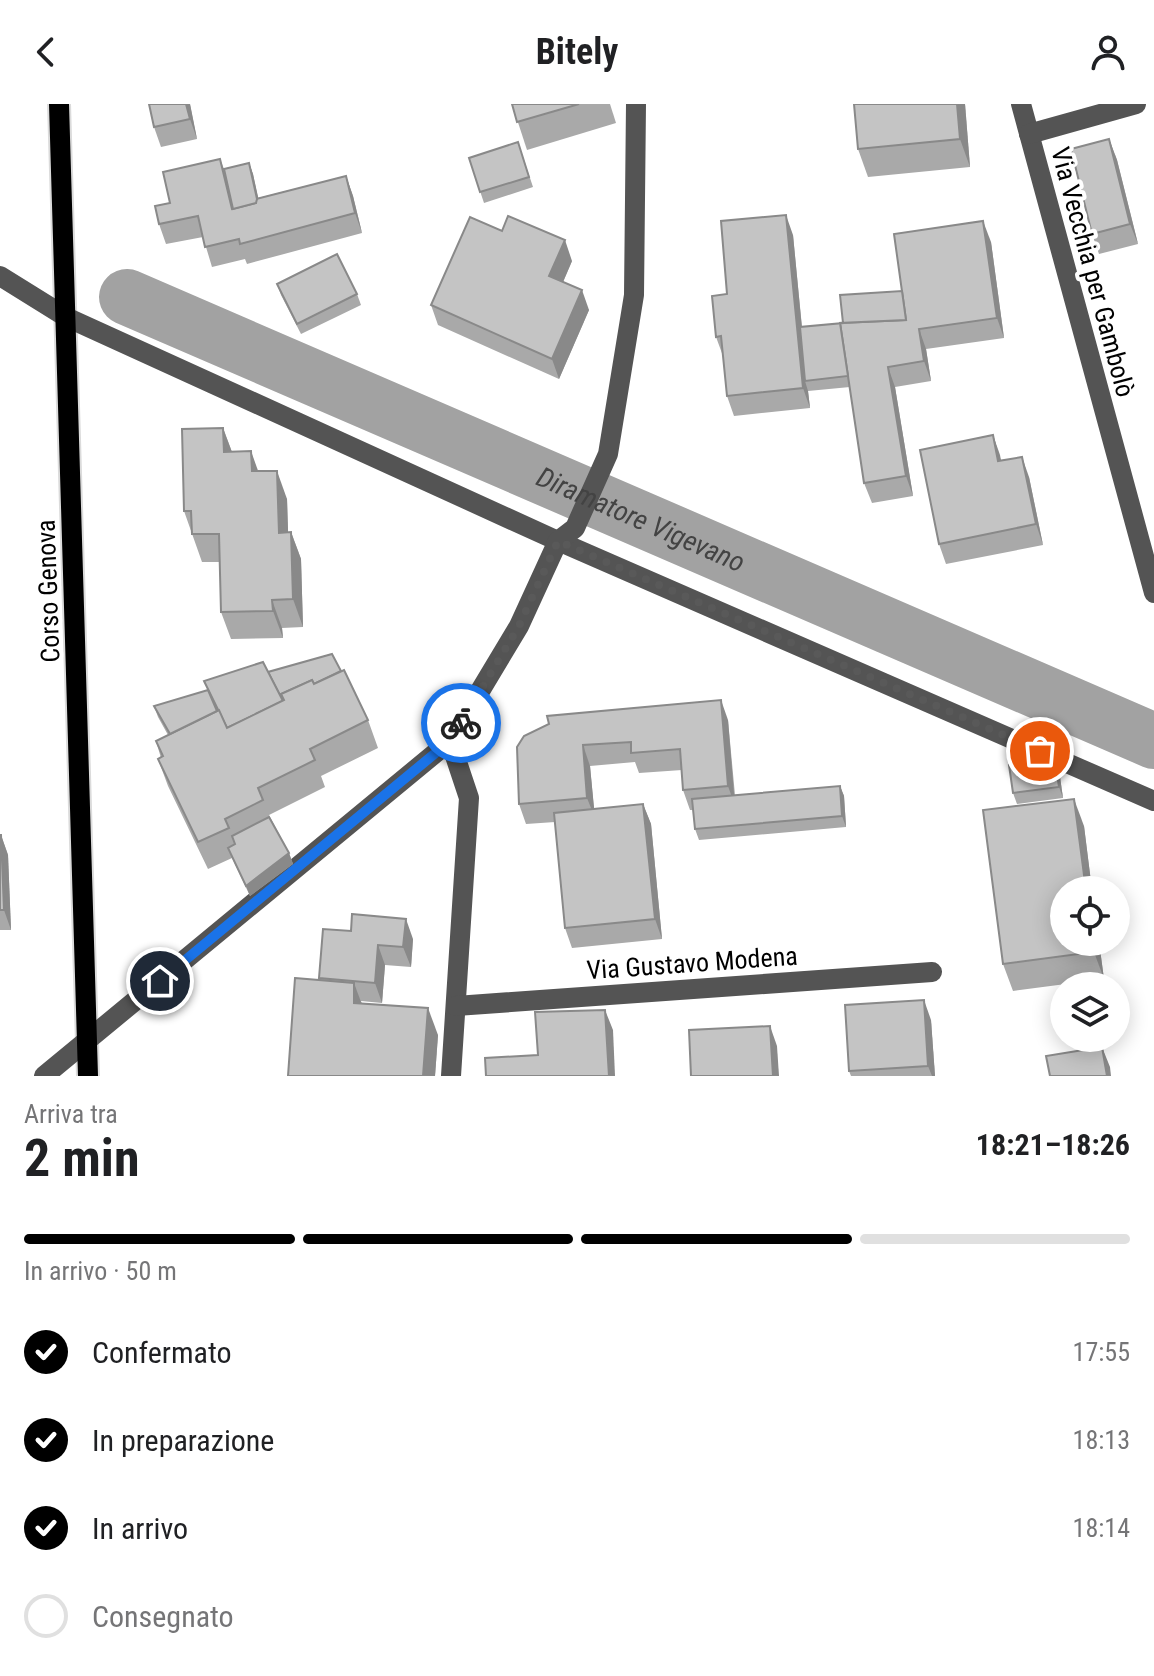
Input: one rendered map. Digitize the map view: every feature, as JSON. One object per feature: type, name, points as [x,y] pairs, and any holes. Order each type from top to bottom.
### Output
[{"type":"main road","name":"Corso Genova","points":[[59,104],[88,1076]]},
{"type":"street","points":[[44,1076],[450,741],[519,626],[558,541],[575,528],[608,454],[634,295],[636,104]]},
{"type":"street","name":"Via Vecchia per Gambolò","points":[[1021,104],[1152,579]]},
{"type":"street","points":[[1029,134],[1136,104]]},
{"type":"street","points":[[0,276],[66,317],[558,541],[1154,801]]},
{"type":"street","points":[[450,741],[469,798],[451,1076]]},
{"type":"street","name":"Via Gustavo Modena","points":[[456,1006],[932,972]]},
{"type":"building","points":[[149,104],[186,104],[190,119],[154,127]]},
{"type":"building","points":[[512,104],[579,104],[517,122]]},
{"type":"building","points":[[854,104],[957,104],[960,139],[858,149]]},
{"type":"building","points":[[1109,139],[1130,224],[1092,234],[1071,149]]},
{"type":"building","points":[[518,142],[529,177],[480,192],[469,158]]},
{"type":"building","points":[[220,159],[232,209],[256,203],[256,199],[346,176],[355,213],[240,244],[239,239],[205,247],[198,216],[159,224],[155,206],[170,203],[163,172]]},
{"type":"building","points":[[249,163],[256,203],[233,209],[224,169]]},
{"type":"building","points":[[786,215],[803,388],[727,396],[721,336],[716,337],[712,296],[727,294],[721,221]]},
{"type":"building","points":[[508,216],[565,240],[549,276],[582,290],[552,359],[431,305],[470,217],[502,231]]},
{"type":"building","points":[[983,221],[997,318],[919,329],[924,361],[888,367],[906,476],[864,483],[840,323],[906,320],[894,234]]},
{"type":"building","points":[[337,254],[357,294],[297,324],[277,284]]},
{"type":"building","points":[[902,291],[906,320],[843,323],[840,295]]},
{"type":"building","points":[[840,323],[848,376],[805,381],[800,327]]},
{"type":"building","points":[[223,428],[224,452],[251,451],[252,471],[277,471],[279,533],[291,532],[293,599],[272,600],[273,611],[221,612],[219,534],[192,534],[191,511],[184,511],[182,429]]},
{"type":"building","points":[[993,435],[998,461],[1022,457],[1036,524],[939,544],[920,450]]},
{"type":"building","points":[[332,654],[341,671],[314,684],[312,680],[281,694],[283,701],[268,672]]},
{"type":"building","points":[[263,662],[283,701],[227,728],[204,681]]},
{"type":"building","points":[[344,670],[368,720],[310,749],[315,760],[258,788],[263,800],[225,819],[229,828],[198,842],[158,759],[163,756],[156,741],[219,710],[227,728],[284,700],[281,694],[312,680],[314,684]]},
{"type":"building","points":[[208,690],[217,711],[170,734],[154,706]]},
{"type":"building","points":[[721,700],[728,786],[683,790],[680,749],[631,753],[631,742],[583,745],[587,798],[519,804],[517,747],[524,736],[549,724],[547,716]]},
{"type":"building","points":[[1055,759],[1059,787],[1013,793],[1009,765]]},
{"type":"building","points":[[840,786],[842,816],[695,829],[692,799]]},
{"type":"building","points":[[1074,799],[1084,876],[1050,876],[1050,956],[1064,956],[1003,964],[983,810]]},
{"type":"building","points":[[643,804],[655,919],[565,928],[554,813]]},
{"type":"building","points":[[269,817],[289,853],[246,886],[228,848],[235,844],[232,836]]},
{"type":"building","points":[[1,835],[4,910],[0,910]]},
{"type":"building","points":[[352,914],[406,919],[403,947],[378,945],[375,983],[319,978],[323,929],[351,931]]},
{"type":"building","points":[[295,978],[354,983],[354,1003],[428,1008],[423,1076],[288,1076]]},
{"type":"building","points":[[924,1000],[928,1066],[849,1071],[845,1005]]},
{"type":"building","points":[[605,1010],[609,1076],[486,1076],[485,1058],[538,1055],[535,1012]]},
{"type":"building","points":[[770,1026],[773,1076],[691,1076],[689,1030]]},
{"type":"building","points":[[1103,1052],[1107,1076],[1050,1076],[1046,1056]]},
{"type":"waterway","name":"Diramatore Vigevano","points":[[127,297],[1154,741]]},
{"type":"way so far","points":[[461,723],[519,626],[558,541],[1040,751]]},
{"type":"route","points":[[160,981],[450,741],[461,723]]}]
